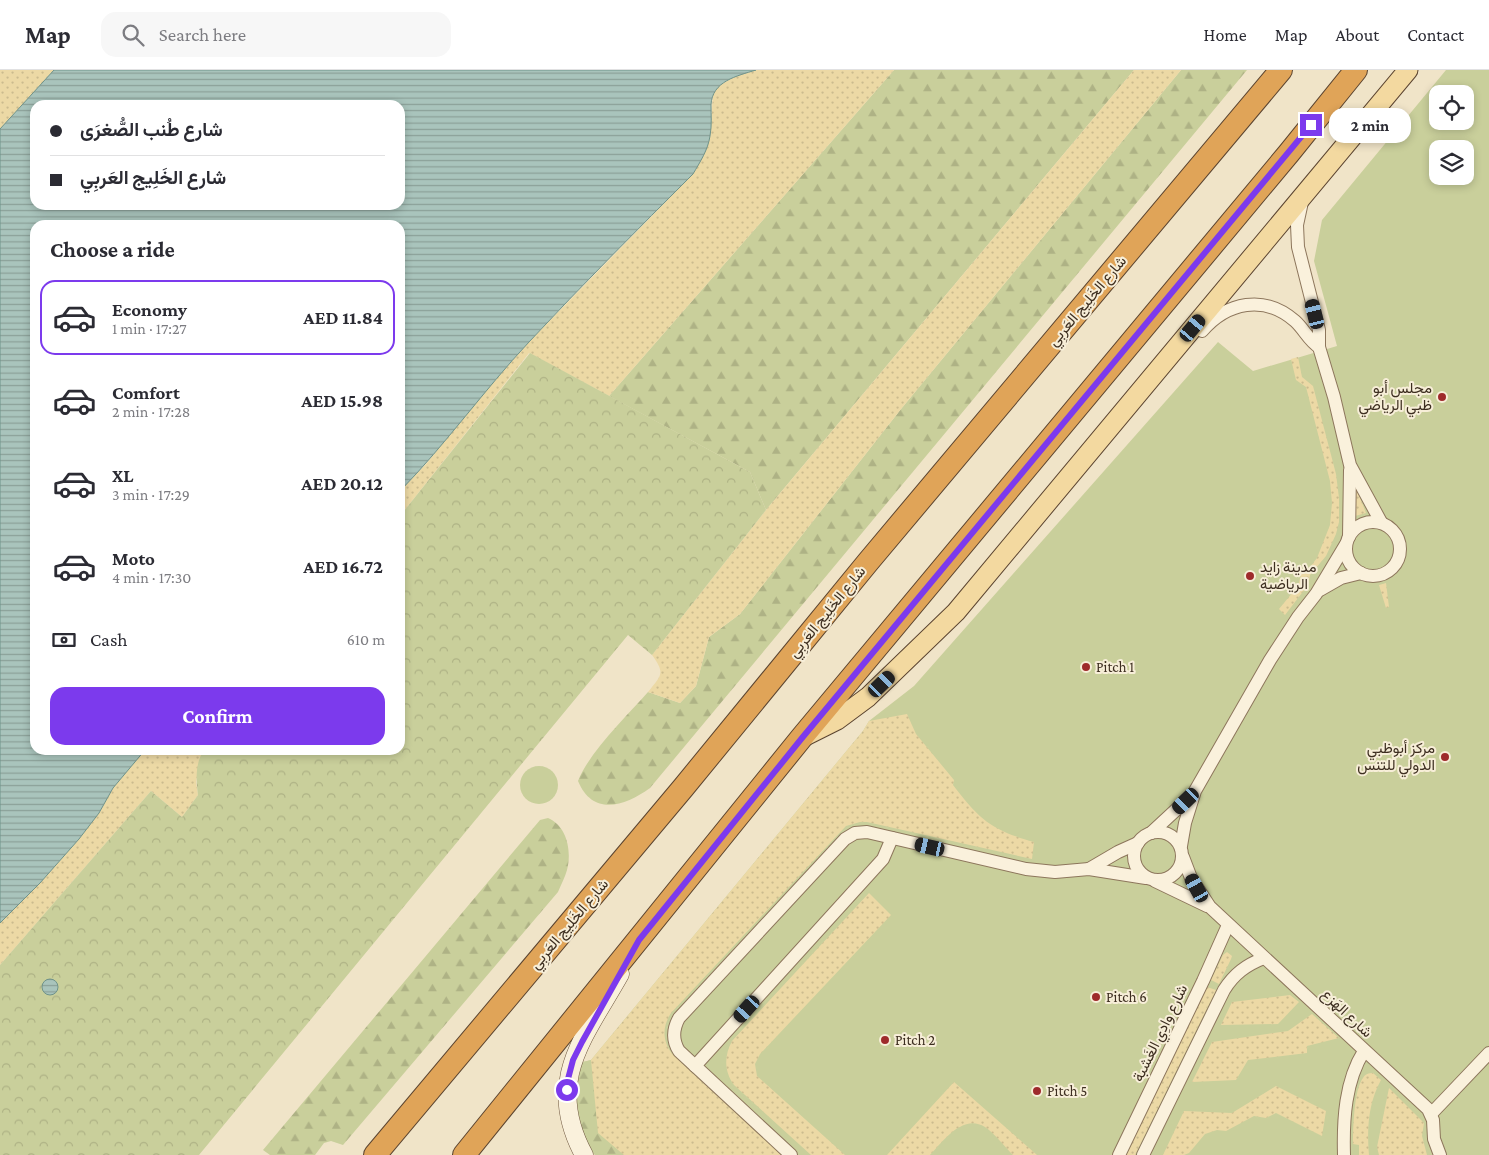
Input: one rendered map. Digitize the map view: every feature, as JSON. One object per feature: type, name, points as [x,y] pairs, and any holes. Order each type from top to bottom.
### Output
[{"type":"highway","name":"شارع الخَلِيج العَربِي","points":[[375,1155],[1281,70]]},
{"type":"highway","points":[[464,1155],[802,738],[1356,70]]},
{"type":"main road","points":[[802,738],[820,730],[852,710],[947,622],[1408,70]]},
{"type":"street","points":[[1306,192],[1298,214],[1296,236],[1319,330],[1320,347],[1350,465],[1381,522]]},
{"type":"street","points":[[1156,373],[1177,360],[1212,320],[1220,314],[1239,306],[1259,305],[1279,311],[1296,322],[1311,340],[1320,347]]},
{"type":"street","points":[[791,1155],[679,1051],[674,1040],[674,1029],[680,1018],[845,839],[855,833],[861,832],[892,838],[1026,869],[1055,872],[1089,869],[1166,880],[1176,873],[1180,868],[1185,824],[1195,791],[1270,660],[1298,617],[1316,594],[1347,541],[1352,532],[1362,524],[1381,522],[1397,535],[1400,555],[1393,568],[1381,575],[1367,576],[1350,564],[1346,551],[1347,541],[1350,465]]},
{"type":"street","points":[[1316,594],[1337,580],[1361,573]]},
{"type":"street","points":[[1151,833],[1195,791]]},
{"type":"street","points":[[1089,869],[1138,843],[1151,833],[1168,834],[1177,841],[1182,851]]},
{"type":"street","points":[[695,1066],[883,859],[892,838]]},
{"type":"street","points":[[1138,843],[1134,853],[1135,865],[1138,870],[1150,879]]},
{"type":"street","name":"شارع الهَزع","points":[[1182,851],[1191,878],[1210,908]]},
{"type":"street","name":"شارع الهَزع","points":[[1150,879],[1210,908],[1431,1114]]},
{"type":"street","name":"شارع وادِي الغَشبة","points":[[1119,1155],[1203,981],[1228,924]]},
{"type":"street","points":[[584,1155],[575,1138],[569,1119],[566,1100],[568,1079],[573,1060],[582,1042],[639,940]]},
{"type":"street","points":[[1143,1155],[1224,990],[1245,967],[1264,958]]},
{"type":"street","points":[[1344,1155],[1345,1118],[1350,1082],[1356,1065],[1364,1051]]},
{"type":"street","points":[[1440,1155],[1434,1139],[1431,1114],[1489,1053]]},
{"type":"green space","points":[[894,70],[1134,70],[766,510],[750,472],[609,396]]},
{"type":"green space","points":[[1181,70],[1247,70],[650,788],[630,800],[620,803],[610,805],[592,800],[584,792],[578,781],[600,746],[648,692],[680,703],[696,686],[709,637],[740,614],[901,409]]},
{"type":"green space","name":"مدينة زايد الرياضية","points":[[1446,70],[1489,70],[1489,1155],[595,1155],[579,1063],[591,1060],[863,731],[869,721],[914,686],[1218,342],[1253,371],[1337,346],[1314,261],[1322,220],[1429,91],[1429,130],[1474,130],[1474,85],[1434,85]]},
{"type":"green space","points":[[530,353],[750,472],[766,510],[652,655],[628,635],[199,1155],[0,1155],[0,965],[151,791],[182,817],[198,795],[197,778],[201,755],[405,755],[405,510]]},
{"type":"green space","points":[[539,766],[553,771],[558,785],[553,799],[539,804],[525,799],[520,785],[525,771]]},
{"type":"green space","points":[[548,818],[560,827],[568,847],[567,870],[558,892],[343,1145],[331,1141],[324,1143],[315,1155],[270,1155],[263,1150],[540,820]]},
{"type":"green space","points":[[591,1060],[598,1133],[624,1155],[595,1155],[590,1150],[572,1108],[579,1063]]},
{"type":"sand","points":[[0,70],[54,70],[0,129]]},
{"type":"sand","points":[[756,70],[894,70],[609,396],[529,353],[405,510],[405,486],[427,463],[480,397],[529,342],[693,174],[710,137],[713,94],[718,86],[736,76]]},
{"type":"sand","points":[[1134,70],[1181,70],[901,409],[740,614],[709,637],[696,686],[680,703],[648,692],[660,674],[659,666],[652,655],[766,510]]},
{"type":"sand","points":[[1298,357],[1302,377],[1313,386],[1336,474],[1339,522],[1326,556],[1310,575],[1308,585],[1285,615],[1279,609],[1298,586],[1302,571],[1310,567],[1317,558],[1330,525],[1332,503],[1330,481],[1306,387],[1296,380],[1291,359]]},
{"type":"sand","points":[[1355,485],[1366,513],[1355,516]]},
{"type":"sand","points":[[1386,583],[1389,607],[1386,608],[1379,585]]},
{"type":"sand","points":[[907,714],[916,734],[954,780],[953,785],[971,807],[987,822],[997,828],[1019,838],[1034,842],[1032,859],[867,822],[846,826],[671,1013],[664,1034],[669,1050],[673,1055],[781,1155],[624,1155],[598,1133],[591,1060],[863,731],[869,721]]},
{"type":"sand","points":[[141,755],[202,755],[196,782],[198,795],[182,817],[151,791],[0,965],[0,923],[40,883],[79,839],[99,813],[113,788]]},
{"type":"sand","points":[[869,893],[891,915],[760,1054],[755,1064],[757,1076],[845,1155],[811,1155],[734,1085],[728,1074],[726,1058],[732,1041]]},
{"type":"sand","points":[[1227,952],[1232,956],[1219,984],[1211,980],[1223,955]]},
{"type":"sand","points":[[1207,987],[1216,990],[1135,1155],[1125,1155]]},
{"type":"sand","points":[[1290,995],[1299,1002],[1278,1024],[1221,1025],[1232,1002]]},
{"type":"sand","points":[[1312,1014],[1339,1038],[1307,1046],[1307,1053],[1248,1060],[1236,1080],[1192,1082],[1212,1042],[1288,1031]]},
{"type":"sand","points":[[1373,1073],[1381,1080],[1373,1098],[1369,1116],[1369,1155],[1359,1155],[1359,1145],[1353,1144],[1356,1100],[1360,1083],[1367,1074]]},
{"type":"sand","points":[[954,1082],[1037,1155],[1013,1155],[985,1127],[969,1124],[954,1130],[930,1155],[887,1155]]},
{"type":"sand","points":[[1276,1086],[1326,1111],[1322,1136],[1276,1113],[1266,1118],[1254,1116],[1226,1131],[1217,1130],[1205,1134],[1189,1153],[1184,1155],[1163,1155],[1184,1111],[1232,1113]]},
{"type":"sand","points":[[1389,1088],[1424,1123],[1422,1136],[1427,1155],[1379,1155],[1377,1147]]},
{"type":"water","points":[[54,70],[756,70],[734,77],[716,90],[712,97],[709,141],[693,174],[529,342],[405,486],[405,220],[30,220],[30,755],[141,755],[113,788],[99,813],[79,839],[40,883],[0,923],[0,129]]},
{"type":"water","points":[[47,979],[53,979],[58,984],[56,993],[47,995],[42,990],[42,984]]},
{"type":"place","name":"مجلس أبو ظبي الرياضي","points":[[1442,397]]},
{"type":"place","name":"مدينة زايد الرياضية","points":[[1250,576]]},
{"type":"place","name":"Pitch 1","points":[[1086,667]]},
{"type":"place","name":"مركز أبوظبي الدولي للتنس","points":[[1445,757]]},
{"type":"place","name":"Pitch 6","points":[[1096,997]]},
{"type":"place","name":"Pitch 2","points":[[885,1040]]},
{"type":"place","name":"Pitch 5","points":[[1037,1091]]},
{"type":"route","points":[[567,1090],[573,1060],[639,940],[802,738],[1311,125]]}]
